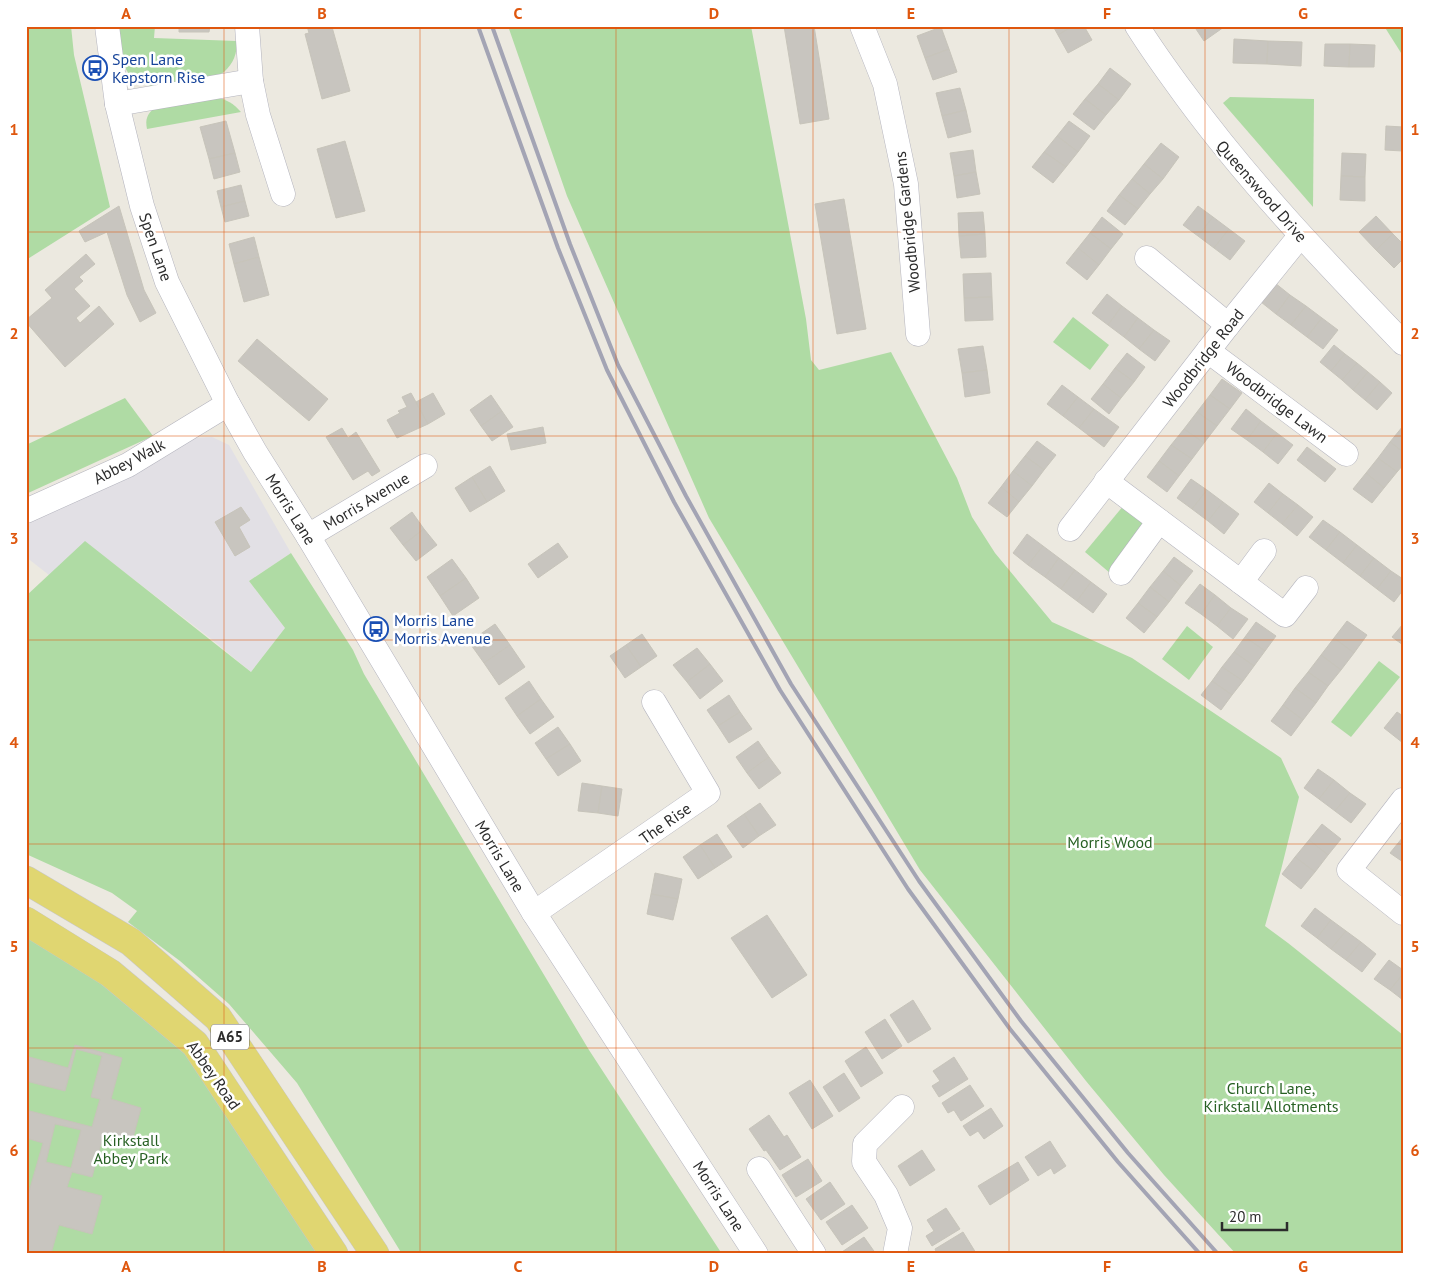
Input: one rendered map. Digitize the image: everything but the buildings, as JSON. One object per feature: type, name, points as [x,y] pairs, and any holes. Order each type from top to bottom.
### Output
[{"type":"main road","name":"A65","points":[[26,880],[131,942],[218,1018],[375,1254]]},
{"type":"main road","name":"Abbey Road","points":[[26,921],[110,973],[195,1044],[334,1254]]},
{"type":"street","name":"Spen Lane","points":[[107,26],[117,104],[142,206],[167,282],[254,452]]},
{"type":"street","points":[[247,26],[250,81],[258,115],[283,194]]},
{"type":"street","name":"Woodbridge Gardens","points":[[862,26],[885,84],[906,184],[918,334]]},
{"type":"street","name":"Queenswood Drive","points":[[1137,26],[1216,138],[1300,236],[1403,343]]},
{"type":"street","points":[[117,104],[250,81]]},
{"type":"street","name":"Woodbridge Road","points":[[1070,529],[1228,325],[1300,236]]},
{"type":"street","points":[[1147,258],[1228,325]]},
{"type":"street","name":"Woodbridge Lawn","points":[[1208,351],[1346,454]]},
{"type":"street","name":"Abbey Walk","points":[[26,511],[128,465],[228,404]]},
{"type":"street","name":"Morris Lane","points":[[254,452],[308,536],[534,913],[592,999],[756,1254]]},
{"type":"street","name":"Morris Avenue","points":[[308,536],[425,466]]},
{"type":"street","points":[[1106,481],[1285,615],[1306,588]]},
{"type":"street","points":[[1120,573],[1160,521]]},
{"type":"street","points":[[1241,582],[1264,551]]},
{"type":"street","name":"The Rise","points":[[534,913],[708,793],[654,702]]},
{"type":"street","points":[[1403,800],[1349,870],[1403,913]]},
{"type":"street","points":[[895,1254],[900,1228],[886,1195],[864,1162],[864,1144],[902,1107]]},
{"type":"street","points":[[759,1169],[814,1254]]},
{"type":"shaded area","points":[[212,437],[229,445],[291,553],[249,581],[285,628],[251,672],[85,542],[49,575],[26,557],[26,518],[194,438]]},
{"type":"green space","points":[[26,26],[71,26],[74,55],[110,207],[26,260]]},
{"type":"green space","points":[[118,26],[155,26],[154,38],[237,41],[236,54],[230,65],[224,72],[219,74],[201,80],[178,84],[149,85],[135,79],[124,66]]},
{"type":"green space","name":"Morris Wood","points":[[508,26],[751,26],[806,319],[811,360],[819,370],[891,352],[957,478],[972,517],[995,553],[1052,622],[1132,658],[1281,758],[1299,797],[1265,926],[1403,1035],[1403,1254],[1236,1254],[1164,1175],[1086,1081],[920,870],[709,518],[567,196]]},
{"type":"green space","points":[[1384,26],[1403,26],[1403,56]]},
{"type":"green space","points":[[216,97],[230,102],[241,112],[147,129],[147,117],[154,108]]},
{"type":"green space","points":[[1230,97],[1314,99],[1313,207],[1223,103]]},
{"type":"green space","points":[[1073,317],[1109,345],[1090,370],[1053,342]]},
{"type":"green space","points":[[125,398],[153,436],[26,494],[26,445]]},
{"type":"green space","points":[[1124,505],[1150,524],[1110,573],[1085,552]]},
{"type":"green space","points":[[85,541],[251,672],[285,628],[249,581],[291,553],[353,650],[364,674],[589,1050],[722,1254],[402,1254],[297,1083],[229,1004],[180,961],[128,922],[137,911],[112,893],[26,854],[26,596]]},
{"type":"green space","points":[[1187,626],[1213,647],[1189,680],[1162,659]]},
{"type":"green space","points":[[1379,661],[1400,677],[1351,737],[1331,722]]},
{"type":"green space","name":"Kirkstall Abbey Park","points":[[26,930],[190,1049],[326,1254],[26,1254]]},
{"type":"railway","points":[[478,26],[558,248],[607,370],[674,502],[780,690],[908,889],[1010,1029],[1118,1162],[1200,1254]]},
{"type":"railway","points":[[492,26],[570,244],[618,365],[686,496],[791,684],[919,881],[1021,1021],[1128,1153],[1218,1254]]},
{"type":"place","name":"Spen Lane Kepstorn Rise","points":[[95,68]]},
{"type":"place","name":"Morris Lane Morris Avenue","points":[[376,629]]},
{"type":"park label","name":"Church Lane, Kirkstall Allotments","points":[[1271,1097]]}]
